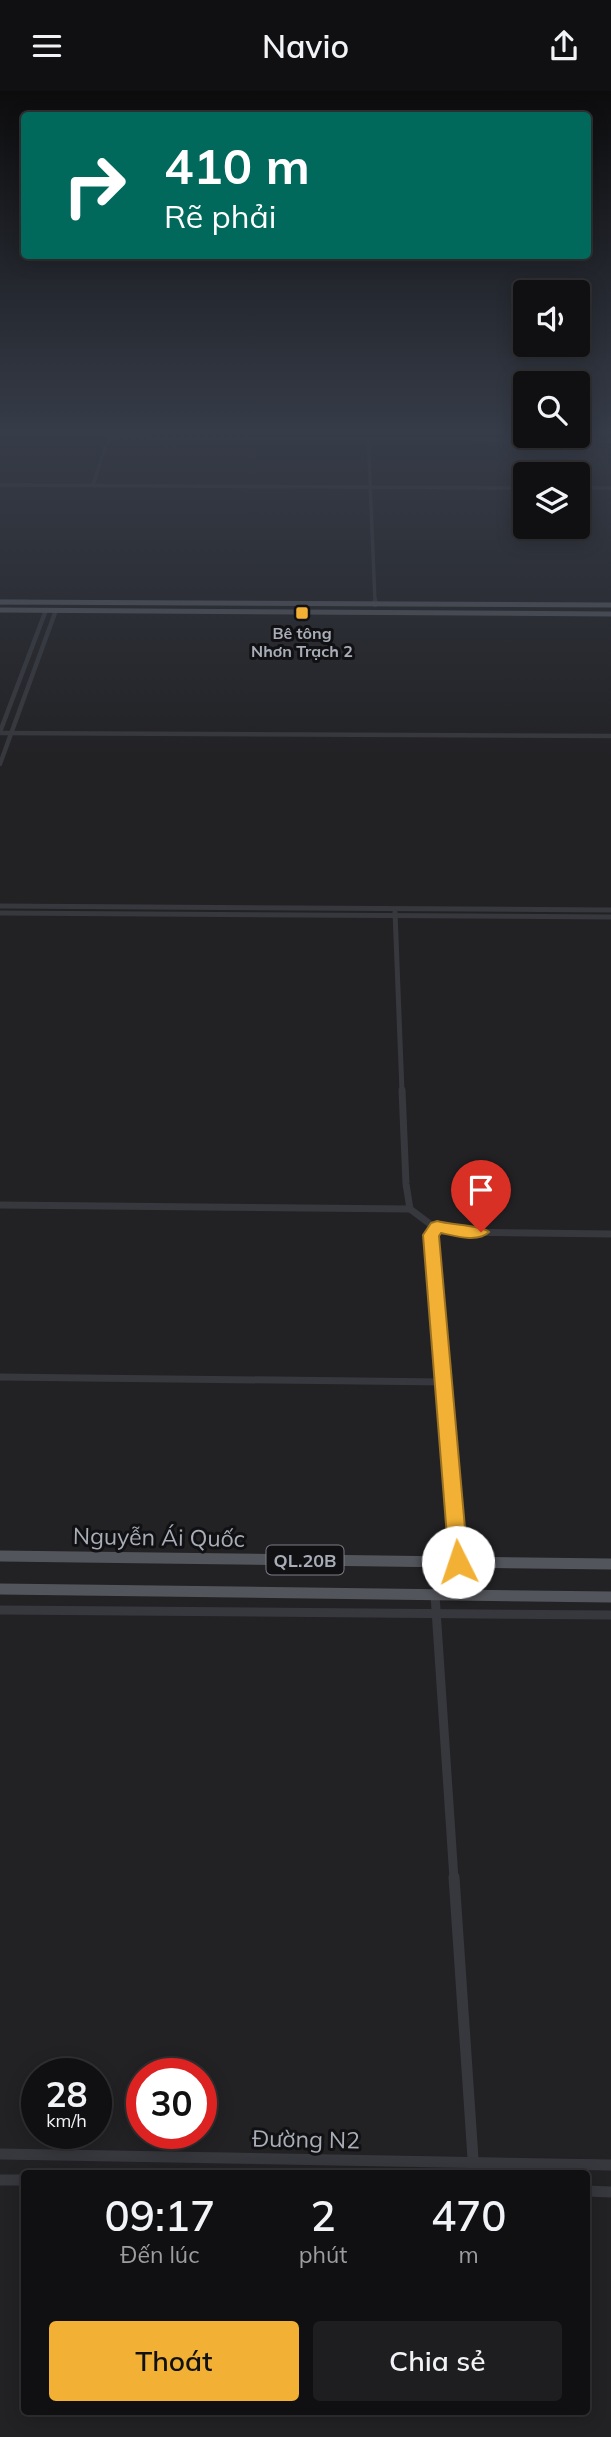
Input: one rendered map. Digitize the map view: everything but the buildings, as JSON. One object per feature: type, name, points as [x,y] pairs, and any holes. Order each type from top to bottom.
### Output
[{"type":"main road","points":[[0,602],[611,605]]},
{"type":"main road","points":[[46,610],[48,602]]},
{"type":"main road","points":[[56,610],[59,602]]},
{"type":"main road","points":[[337,604],[337,612]]},
{"type":"main road","points":[[520,606],[521,613]]},
{"type":"main road","points":[[0,610],[611,614]]},
{"type":"main road","name":"Nguyễn Ái Quốc","points":[[0,1556],[611,1564]]},
{"type":"main road","name":"QL.20B","points":[[0,1589],[611,1597]]},
{"type":"street","points":[[373,540],[375,604]]},
{"type":"street","points":[[46,610],[0,732],[611,736]]},
{"type":"street","points":[[0,764],[56,610]]},
{"type":"street","points":[[22,673],[33,673]]},
{"type":"street","points":[[0,906],[178,911]]},
{"type":"street","points":[[0,913],[611,910]]},
{"type":"street","points":[[395,912],[611,917]]},
{"type":"street","points":[[395,912],[406,1184],[410,1209]]},
{"type":"street","points":[[0,1205],[410,1209],[437,1227],[458,1232],[611,1234]]},
{"type":"street","points":[[437,1227],[431,1235],[458,1562]]},
{"type":"street","points":[[0,1377],[445,1382]]},
{"type":"street","points":[[435,1594],[473,2168]]},
{"type":"street","points":[[0,1610],[611,1615]]},
{"type":"street","name":"Đường N2","points":[[0,2154],[473,2168],[611,2165]]},
{"type":"street","points":[[0,2180],[21,2181]]},
{"type":"street","points":[[590,2191],[611,2192]]},
{"type":"shaded area","points":[[0,540],[611,540],[611,2437],[0,2437]]},
{"type":"place","name":"Bê tông Nhơn Trạch 2","points":[[302,613]]},
{"type":"route","points":[[458,1562],[431,1235],[437,1227],[458,1232],[481,1232]]}]
